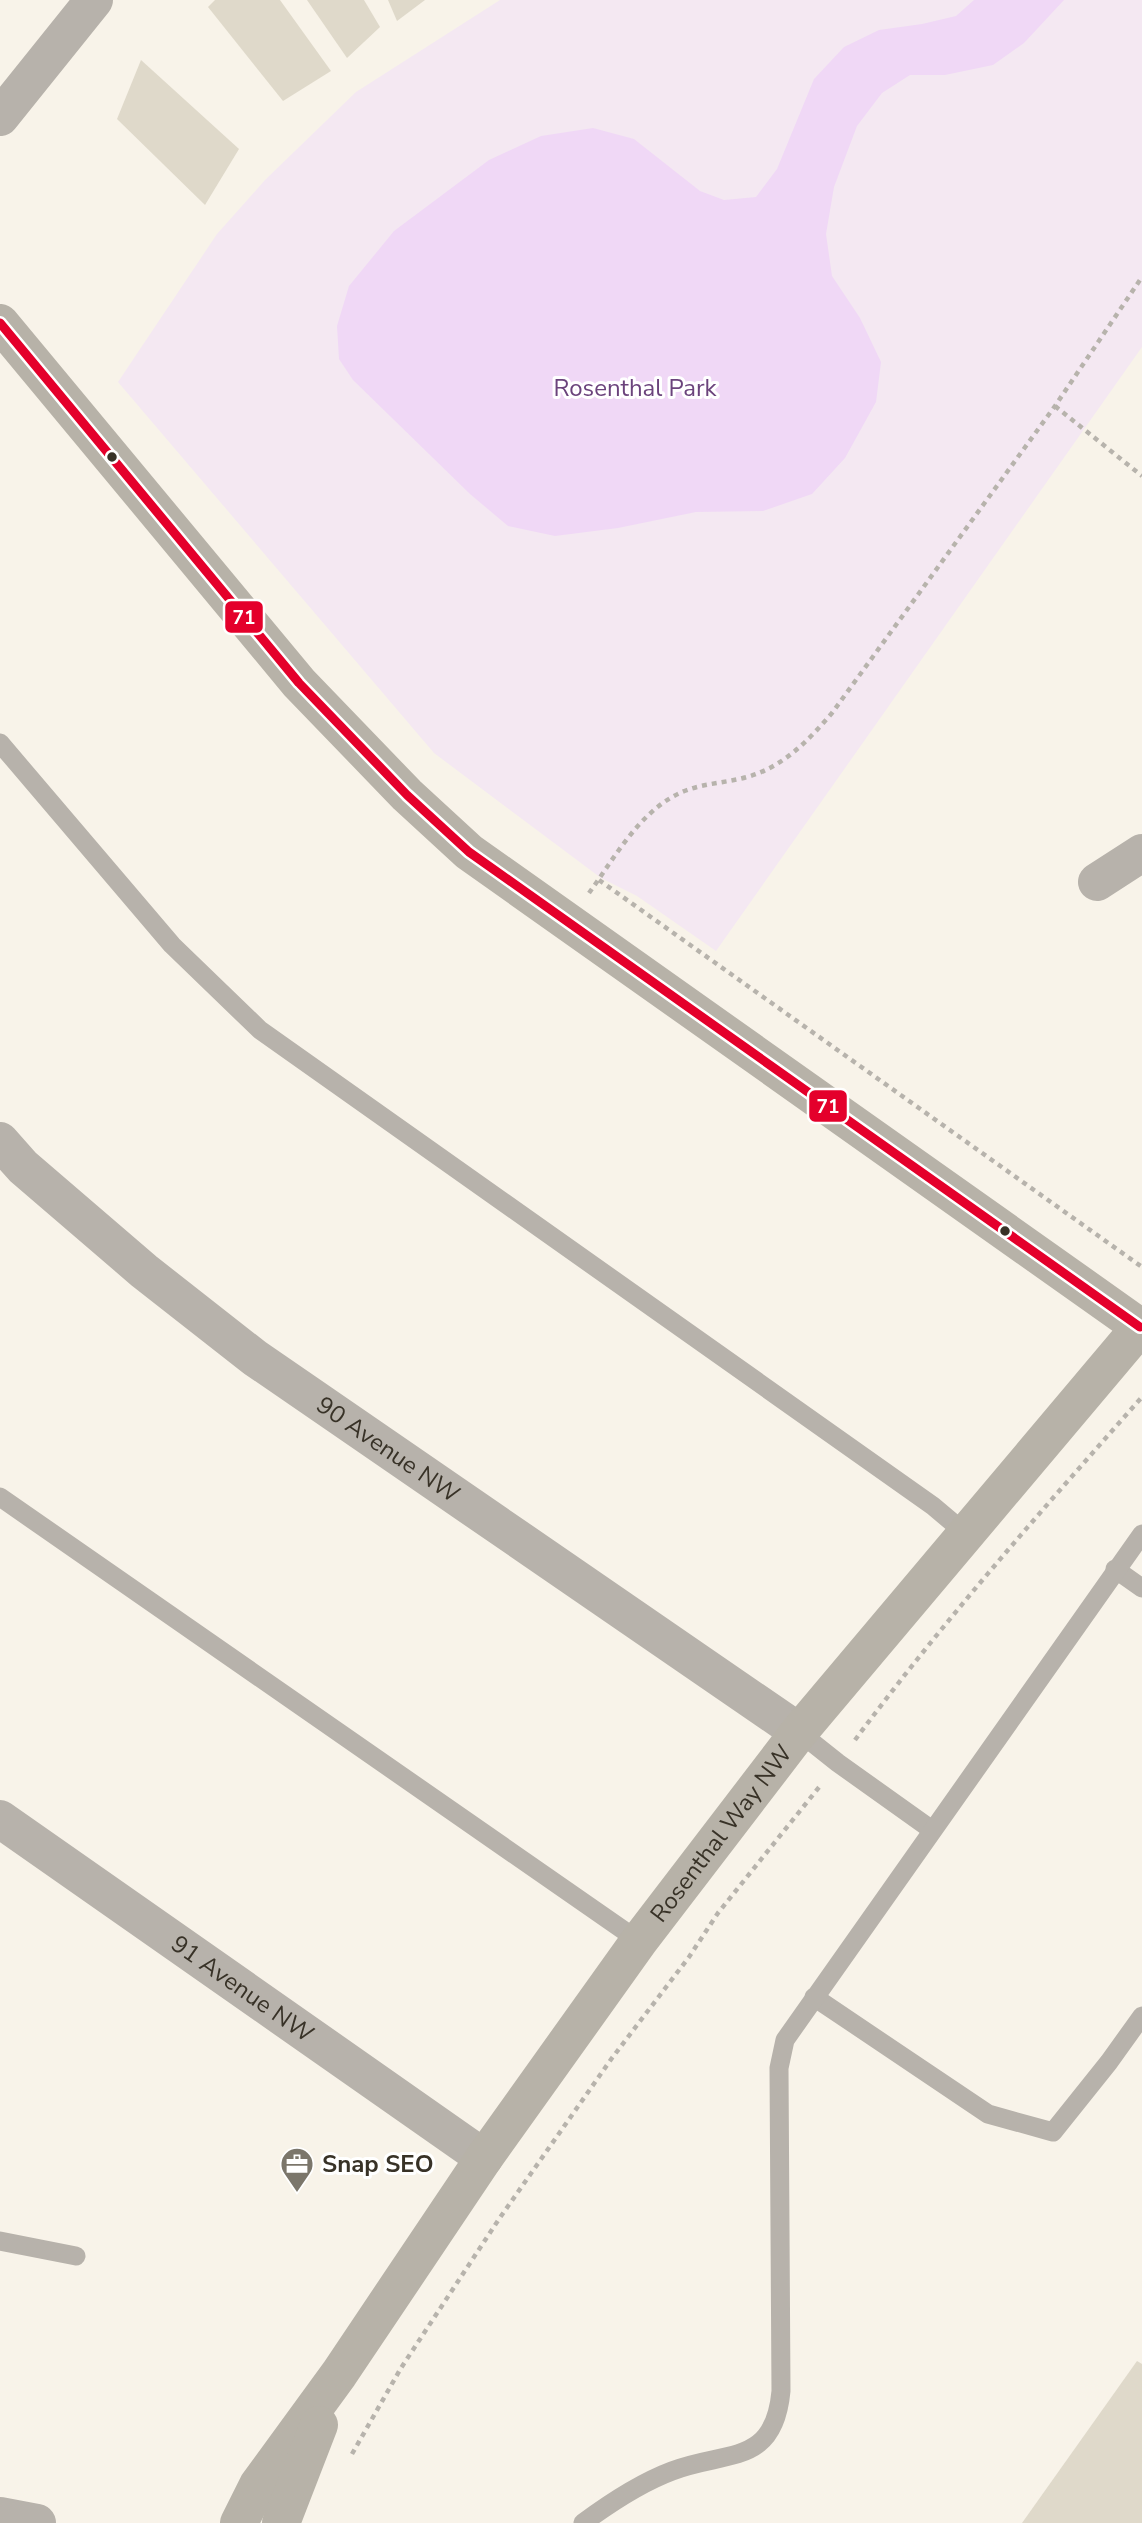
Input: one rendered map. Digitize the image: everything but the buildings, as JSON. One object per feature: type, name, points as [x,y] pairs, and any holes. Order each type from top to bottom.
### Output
[{"type":"street","points":[[0,117],[93,0]]},
{"type":"street","points":[[0,323],[299,683],[407,795],[469,852],[1141,1326]]},
{"type":"street","points":[[1097,882],[1142,853]]},
{"type":"street","name":"90 Avenue NW","points":[[0,1141],[23,1167],[134,1262],[255,1358],[799,1732]]},
{"type":"street","name":"Rosenthal Way NW","points":[[239,2523],[258,2485],[339,2374],[484,2158],[639,1941],[799,1732],[1141,1326]]},
{"type":"street","name":"91 Avenue NW","points":[[0,1819],[484,2158]]},
{"type":"street","name":"Rosenthal Way NW","points":[[281,2523],[339,2374]]},
{"type":"street","points":[[0,2516],[37,2523]]},
{"type":"lane","points":[[0,743],[172,945],[260,1030],[922,1498],[965,1533]]},
{"type":"lane","points":[[0,1497],[639,1941]]},
{"type":"lane","points":[[583,2523],[641,2486],[671,2471],[753,2449],[764,2440],[778,2417],[781,2391],[779,2068],[785,2040],[1142,1534]]},
{"type":"lane","points":[[1115,1569],[1142,1588]]},
{"type":"lane","points":[[799,1732],[932,1830]]},
{"type":"lane","points":[[814,1997],[988,2114],[1053,2132],[1109,2063],[1142,2016]]},
{"type":"lane","points":[[0,2241],[76,2256]]},
{"type":"path","points":[[569,922],[636,828],[671,797],[691,788],[749,777],[778,764],[808,742],[832,713],[1055,406],[1142,277]]},
{"type":"path","points":[[1055,406],[1142,476]]},
{"type":"path","points":[[599,880],[1142,1267]]},
{"type":"path","points":[[346,2464],[401,2368],[499,2219],[604,2068],[689,1956],[718,1913],[909,1670],[1142,1397]]},
{"type":"green space","name":"Rosenthal Park","points":[[500,0],[1142,0],[1142,347],[716,951],[637,896],[601,878],[434,753],[118,382],[217,234],[265,180],[356,92]]},
{"type":"shaded area","points":[[974,0],[1064,0],[1024,43],[993,65],[945,75],[910,75],[882,93],[857,126],[834,187],[826,234],[832,276],[860,318],[881,362],[876,402],[845,458],[812,494],[763,511],[696,512],[618,528],[555,536],[508,526],[470,494],[353,380],[339,359],[337,326],[349,286],[394,231],[489,160],[541,136],[593,128],[634,139],[700,191],[724,200],[756,197],[777,169],[814,79],[844,47],[879,30],[956,16]]},
{"type":"transit line","name":"71","points":[[0,323],[299,683],[407,795],[469,852],[1140,1327]]},
{"type":"place","name":"Snap SEO","points":[[297,2194]]}]
